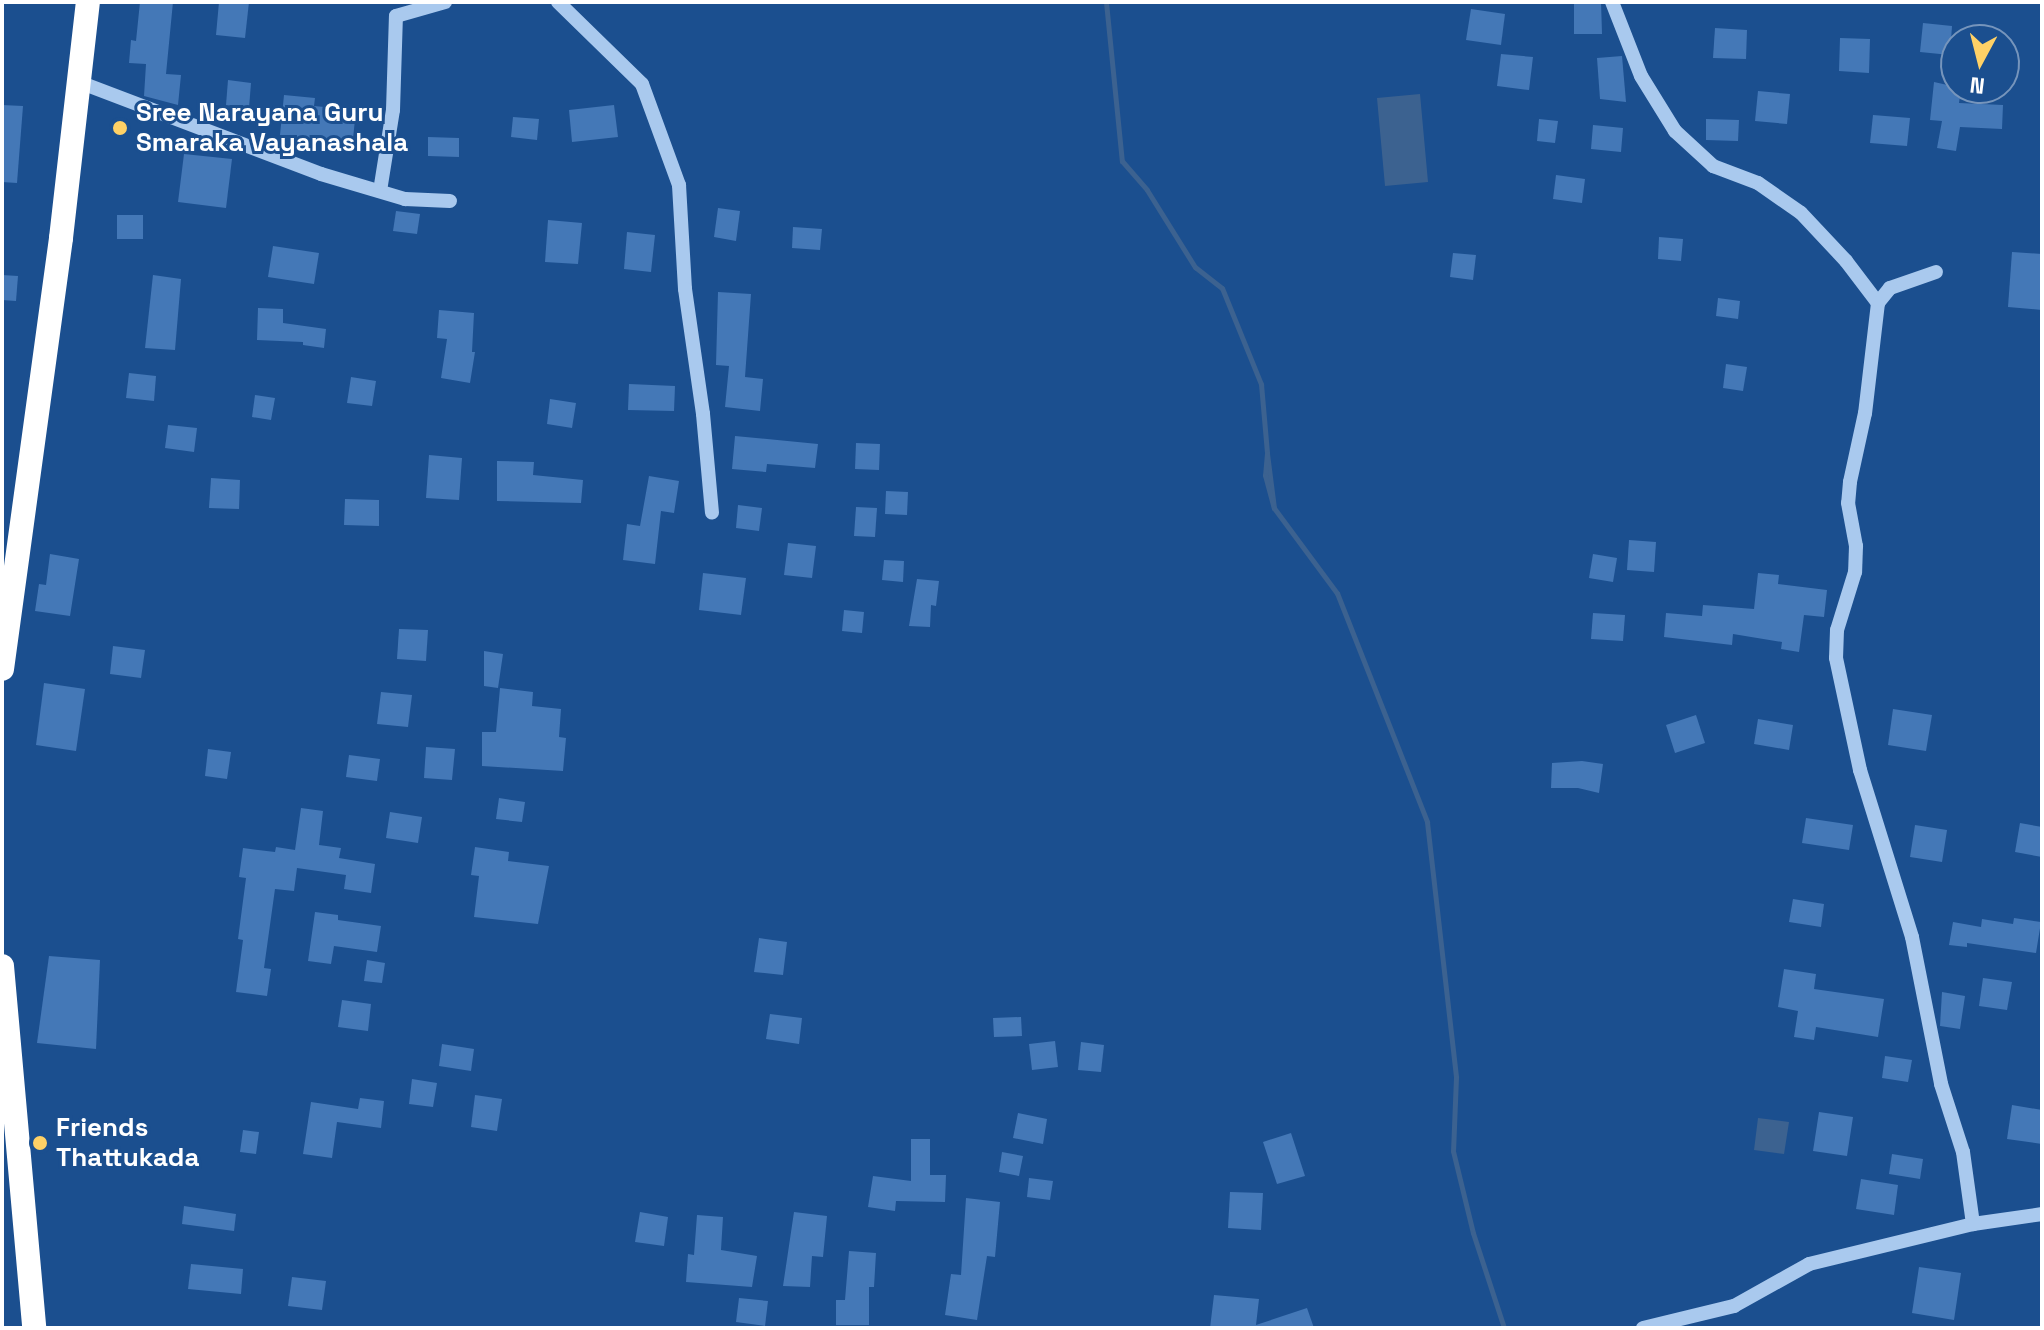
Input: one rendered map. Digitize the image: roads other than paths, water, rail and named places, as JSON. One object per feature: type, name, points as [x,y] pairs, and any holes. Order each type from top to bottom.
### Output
[{"type":"highway","points":[[2,669],[6,604],[88,2]]},
{"type":"highway","points":[[2,966],[34,1328]]},
{"type":"street","points":[[380,191],[393,110],[396,16],[445,2]]},
{"type":"street","points":[[558,2],[642,84],[679,185],[685,289],[703,414],[712,513]]},
{"type":"street","points":[[1612,2],[1641,76],[1675,131],[1713,166],[1758,183],[1801,213],[1846,261],[1878,303]]},
{"type":"street","points":[[79,82],[321,174],[405,199],[450,201]]},
{"type":"street","points":[[1936,272],[1890,288],[1878,303],[1865,413],[1848,503],[1856,546],[1855,572],[1837,630],[1836,658],[1860,770],[1912,937],[1941,1084],[1963,1152],[1973,1224]]},
{"type":"street","points":[[1643,1328],[1734,1306],[1809,1264],[1973,1224],[2042,1214]]},
{"type":"water","points":[[1420,94],[1428,182],[1385,186],[1377,98]]},
{"type":"water","points":[[1758,1118],[1789,1122],[1784,1154],[1754,1150]]},
{"type":"waterway","points":[[1106,2],[1122,161],[1147,190],[1195,267],[1222,288],[1261,384],[1267,453]]},
{"type":"waterway","points":[[1274,508],[1267,453],[1265,475],[1274,508],[1337,593],[1427,822],[1456,1077],[1453,1151],[1473,1233],[1504,1328]]},
{"type":"place","name":"Sree Narayana Guru Smaraka Vayanashala","points":[[120,128]]},
{"type":"place","name":"Friends Thattukada","points":[[40,1143]]}]
